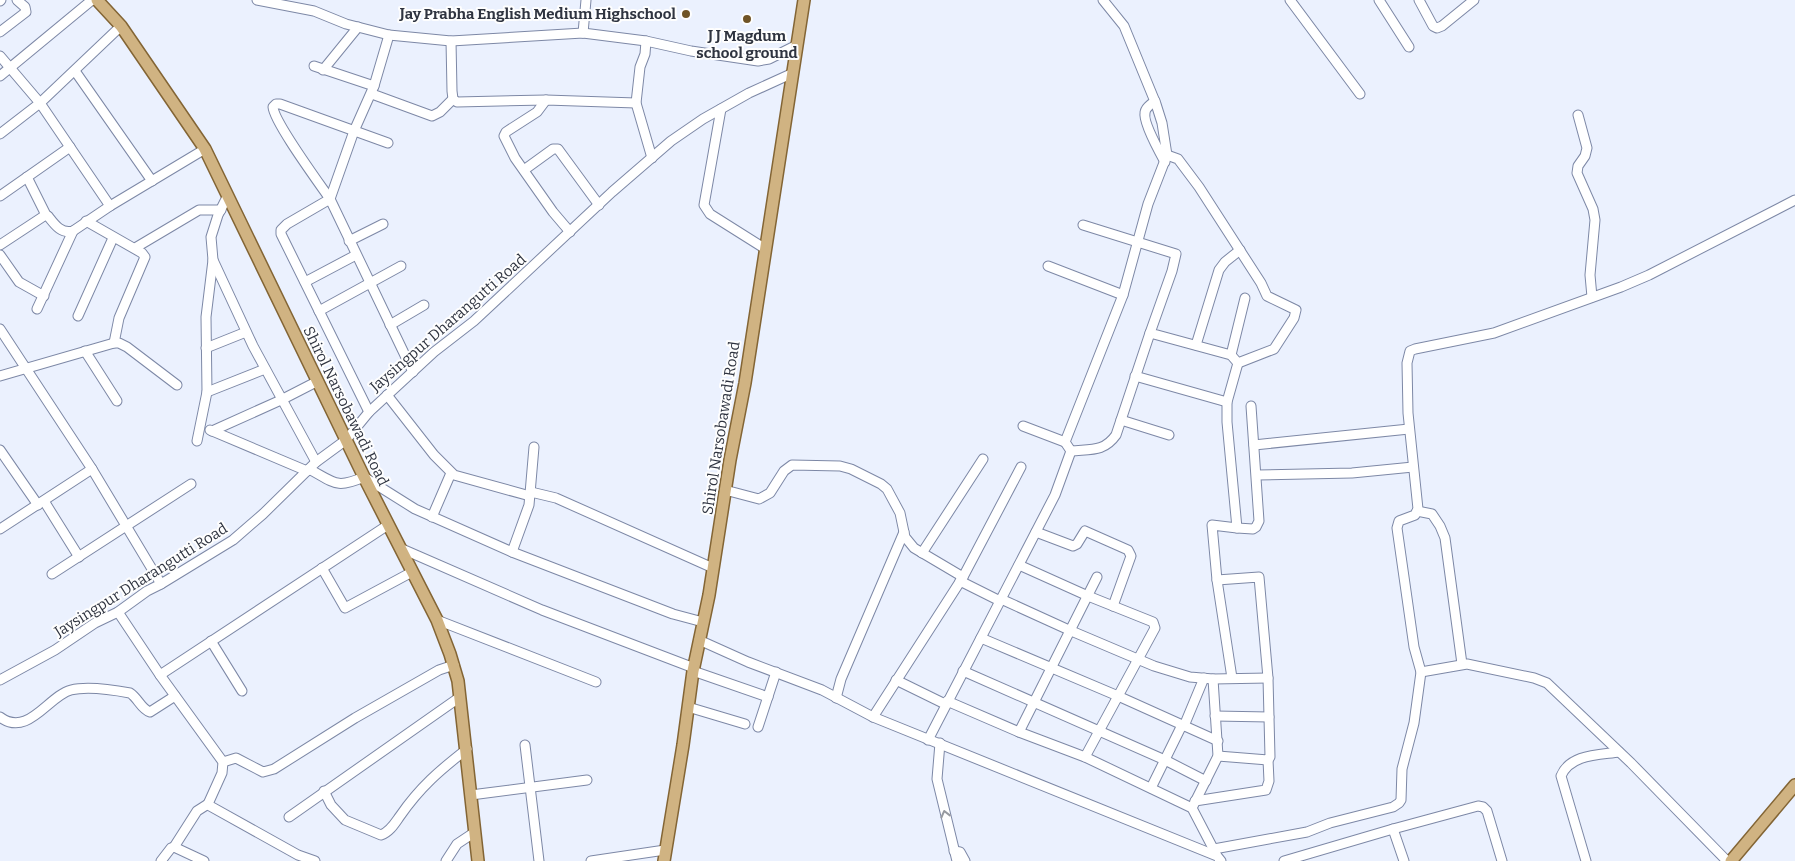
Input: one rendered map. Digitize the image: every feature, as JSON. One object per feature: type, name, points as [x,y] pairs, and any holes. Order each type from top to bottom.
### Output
[{"type":"main road","name":"Shirol Narsobawadi Road","points":[[97,0],[121,26],[204,149],[364,477],[437,620],[458,681],[478,861]]},
{"type":"main road","name":"Shirol Narsobawadi Road","points":[[664,856],[693,670],[745,383],[764,248],[804,0]]},
{"type":"main road","points":[[1731,861],[1795,786]]},
{"type":"street","points":[[0,32],[26,12],[25,7],[17,0]]},
{"type":"street","points":[[0,76],[92,0]]},
{"type":"street","points":[[257,0],[314,11],[346,24],[389,34],[451,41],[583,33],[646,41],[758,61],[769,59],[797,45]]},
{"type":"street","points":[[583,33],[586,0]]},
{"type":"street","points":[[1065,442],[1123,294],[1148,204],[1166,158],[1162,123],[1155,101],[1124,26],[1103,0]]},
{"type":"street","points":[[1290,0],[1360,94]]},
{"type":"street","points":[[1379,0],[1409,47]]},
{"type":"street","points":[[1418,0],[1433,26],[1437,28],[1474,0]]},
{"type":"street","points":[[0,134],[40,103],[121,26]]},
{"type":"street","points":[[358,27],[318,68],[432,116],[440,112],[453,99],[451,41]]},
{"type":"street","points":[[369,412],[281,234],[287,224],[330,200],[354,131],[373,90],[389,34]]},
{"type":"street","points":[[646,41],[645,54],[640,67],[636,103],[652,158]]},
{"type":"street","points":[[0,56],[40,103],[110,206]]},
{"type":"street","points":[[75,71],[152,181]]},
{"type":"street","name":"Jaysingpur Dharangutti Road","points":[[0,680],[55,650],[95,623],[118,612],[147,590],[161,584],[233,540],[263,514],[316,462],[346,440],[369,412],[434,352],[474,321],[599,204],[671,140],[749,93],[793,73]]},
{"type":"street","points":[[453,99],[457,102],[546,100],[636,103]]},
{"type":"street","points":[[546,100],[537,112],[505,134],[504,139],[553,212],[570,232]]},
{"type":"street","points":[[1155,101],[1146,110],[1145,116],[1157,149],[1166,158],[1178,159],[1199,187],[1267,296],[1296,310],[1294,318],[1274,349],[1238,363]]},
{"type":"street","points":[[388,143],[280,104],[276,104],[273,107],[287,135],[330,200],[414,372]]},
{"type":"street","points":[[721,109],[704,205],[710,214],[764,248]]},
{"type":"street","points":[[1578,114],[1587,148],[1585,156],[1578,166],[1578,173],[1595,220],[1590,275],[1592,297]]},
{"type":"street","points":[[0,196],[70,148]]},
{"type":"street","points":[[27,177],[46,215],[58,229],[68,232],[73,231],[110,206],[204,149]]},
{"type":"street","points":[[524,170],[553,149],[558,149],[599,204]]},
{"type":"street","points":[[197,441],[207,392],[206,317],[213,260],[211,237],[227,197]]},
{"type":"street","points":[[699,640],[822,690],[873,717],[928,740],[940,743],[1071,798],[1218,855],[1397,806],[1401,800],[1404,758],[1414,723],[1421,672],[1414,647],[1397,528],[1399,521],[1415,515],[1417,511],[1409,429],[1407,363],[1410,351],[1494,333],[1649,275],[1795,200]]},
{"type":"street","points":[[134,248],[199,210],[221,210]]},
{"type":"street","points":[[0,246],[46,215]]},
{"type":"street","points":[[86,222],[144,255],[145,260],[119,318],[114,343]]},
{"type":"street","points":[[349,241],[383,224]]},
{"type":"street","points":[[1071,452],[1103,448],[1108,445],[1116,434],[1172,271],[1176,254],[1137,244],[1083,225]]},
{"type":"street","points":[[37,309],[73,231]]},
{"type":"street","points":[[78,316],[113,238]]},
{"type":"street","points":[[1196,345],[1219,270],[1225,262],[1240,250]]},
{"type":"street","points":[[0,255],[19,282],[44,296]]},
{"type":"street","points":[[305,282],[356,255]]},
{"type":"street","points":[[213,260],[246,332],[316,462]]},
{"type":"street","points":[[319,311],[401,266]]},
{"type":"street","points":[[1048,266],[1123,294]]},
{"type":"street","points":[[1231,355],[1245,298]]},
{"type":"street","points":[[390,325],[424,305]]},
{"type":"street","points":[[0,329],[92,469],[161,584]]},
{"type":"street","points":[[206,348],[246,332]]},
{"type":"street","points":[[1150,333],[1231,355],[1238,363]]},
{"type":"street","points":[[0,376],[114,343],[126,347],[177,385]]},
{"type":"street","points":[[85,351],[117,402]]},
{"type":"street","points":[[1237,528],[1226,402],[1238,363]]},
{"type":"street","points":[[207,392],[265,368]]},
{"type":"street","points":[[1135,376],[1226,402]]},
{"type":"street","points":[[212,431],[318,381]]},
{"type":"street","points":[[387,395],[434,455],[451,473],[463,479],[556,498],[713,568]]},
{"type":"street","points":[[1232,678],[1217,580],[1212,526],[1253,528],[1258,524],[1257,475],[1251,406]]},
{"type":"street","points":[[1121,420],[1169,435]]},
{"type":"street","points":[[200,426],[341,484],[364,477],[400,500],[432,517],[512,552],[672,614],[703,622]]},
{"type":"street","points":[[1023,426],[1065,442],[1071,452]]},
{"type":"street","points":[[1254,445],[1409,429]]},
{"type":"street","points":[[512,552],[529,505],[534,447]]},
{"type":"street","points":[[0,450],[41,503],[79,557]]},
{"type":"street","points":[[928,740],[1055,495],[1071,452]]},
{"type":"street","points":[[922,553],[983,459]]},
{"type":"street","points":[[726,490],[759,499],[770,493],[788,467],[796,465],[840,466],[861,473],[887,489],[900,513],[905,537],[914,548],[961,579],[1001,600],[1154,666],[1190,677],[1208,679],[1268,678]]},
{"type":"street","points":[[1257,475],[1352,473],[1413,466]]},
{"type":"street","points":[[873,717],[961,579],[1022,467]]},
{"type":"street","points":[[0,529],[92,469]]},
{"type":"street","points":[[432,517],[451,473]]},
{"type":"street","points":[[52,574],[191,484]]},
{"type":"street","points":[[1417,511],[1428,512],[1435,517],[1445,538],[1462,664]]},
{"type":"street","points":[[160,675],[388,525]]},
{"type":"street","points":[[1036,532],[1073,546],[1077,544],[1085,530],[1128,550],[1131,556],[1113,606]]},
{"type":"street","points":[[836,698],[844,670],[904,532]]},
{"type":"street","points":[[400,548],[542,610],[693,670],[768,697]]},
{"type":"street","points":[[1019,565],[1088,596],[1153,622],[1155,625],[1156,628],[1137,659],[1085,757]]},
{"type":"street","points":[[322,568],[344,606],[348,608],[412,572]]},
{"type":"street","points":[[896,680],[946,703],[1085,757],[1151,788],[1194,805],[1266,790],[1269,781],[1268,760],[1270,757],[1268,678],[1259,576],[1217,580]]},
{"type":"street","points":[[1019,732],[1097,577]]},
{"type":"street","points":[[118,612],[160,675],[223,762],[222,773],[208,804],[198,811],[174,847],[171,848],[161,861]]},
{"type":"street","points":[[437,620],[596,682]]},
{"type":"street","points":[[980,638],[1118,696],[1218,741]]},
{"type":"street","points":[[210,641],[242,691]]},
{"type":"street","points":[[1421,672],[1462,664],[1476,665],[1541,680],[1554,689],[1619,752],[1727,861]]},
{"type":"street","points":[[223,762],[236,758],[263,772],[274,769],[355,718],[439,670],[454,665]]},
{"type":"street","points":[[963,671],[1206,780]]},
{"type":"street","points":[[758,727],[776,672]]},
{"type":"street","points":[[1194,805],[1218,756],[1216,716],[1213,694],[1208,679]]},
{"type":"street","points":[[1151,788],[1208,679]]},
{"type":"street","points":[[0,717],[17,722],[27,721],[67,691],[78,688],[130,693],[150,712],[175,696]]},
{"type":"street","points":[[289,817],[460,697]]},
{"type":"street","points":[[688,707],[745,724]]},
{"type":"street","points":[[1216,716],[1269,717]]},
{"type":"street","points":[[940,743],[937,779],[957,861]]},
{"type":"street","points":[[524,745],[539,861]]},
{"type":"street","points":[[324,791],[331,805],[345,820],[381,835],[390,830],[428,780],[467,749]]},
{"type":"street","points":[[1586,861],[1561,776],[1566,768],[1581,758],[1619,752]]},
{"type":"street","points":[[1218,756],[1268,760]]},
{"type":"street","points":[[471,795],[587,780]]},
{"type":"street","points":[[208,804],[298,855],[315,861]]},
{"type":"street","points":[[1194,805],[1218,855]]},
{"type":"street","points":[[1284,861],[1308,858],[1393,829],[1478,806],[1483,807],[1487,811],[1502,861]]},
{"type":"street","points":[[1393,829],[1404,861]]},
{"type":"street","points":[[446,861],[457,844],[475,832]]},
{"type":"street","points":[[174,847],[204,861]]},
{"type":"street","points":[[954,851],[960,852],[965,861]]},
{"type":"street","points":[[591,861],[664,856]]},
{"type":"place","name":"Jay Prabha English Medium Highschool","points":[[686,14]]},
{"type":"place","name":"J J Magdum school ground","points":[[747,19]]}]
